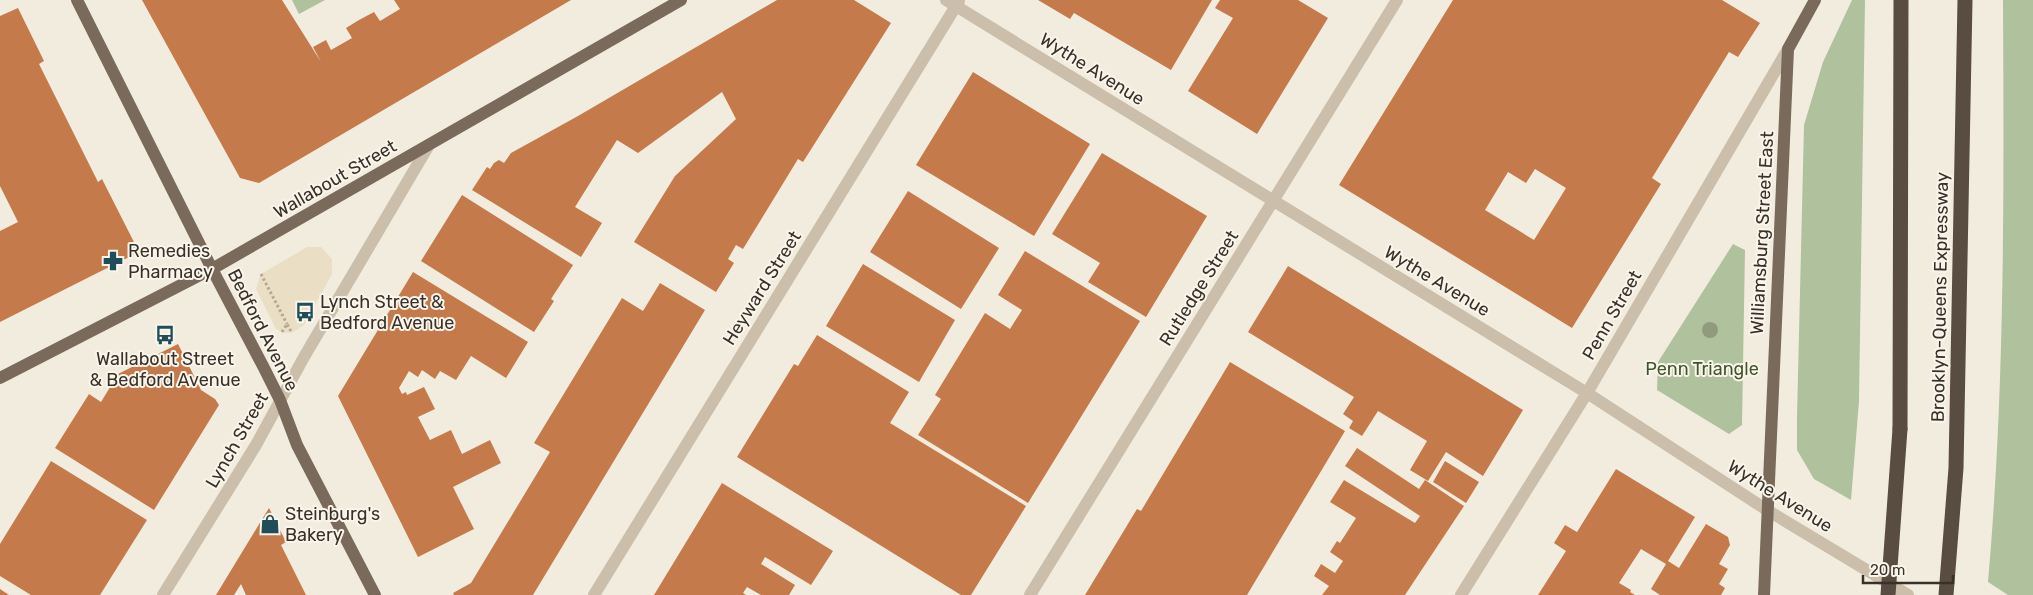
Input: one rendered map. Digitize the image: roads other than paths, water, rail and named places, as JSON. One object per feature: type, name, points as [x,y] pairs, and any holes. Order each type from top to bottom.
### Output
[{"type":"highway","points":[[1888,595],[1900,429],[1901,0]]},
{"type":"highway","name":"Brooklyn-Queens Expressway","points":[[1946,595],[1956,468],[1965,0]]},
{"type":"main road","name":"Bedford Avenue","points":[[77,0],[280,400],[296,445],[375,595]]},
{"type":"main road","name":"Wallabout Street","points":[[0,378],[212,269],[681,0]]},
{"type":"main road","name":"Williamsburg Street East","points":[[1764,595],[1788,49],[1815,0]]},
{"type":"street","name":"Rutledge Street","points":[[1030,595],[1397,0]]},
{"type":"street","name":"Wythe Avenue","points":[[954,2],[1273,202],[1587,393],[1767,510],[1908,595]]},
{"type":"street","name":"Heyward Street","points":[[594,595],[954,2]]},
{"type":"street","name":"Penn Street","points":[[1461,595],[1587,393],[1788,49]]},
{"type":"street","name":"Lynch Street","points":[[163,595],[256,445],[280,400],[429,145]]},
{"type":"place","name":"Remedies Pharmacy","points":[[113,261]]},
{"type":"place","name":"Lynch Street & Bedford Avenue","points":[[305,312]]},
{"type":"place","name":"Wallabout Street & Bedford Avenue","points":[[165,335]]},
{"type":"place","name":"Steinburg's Bakery","points":[[270,524]]},
{"type":"park label","name":"Penn Triangle","points":[[1702,369]]}]
